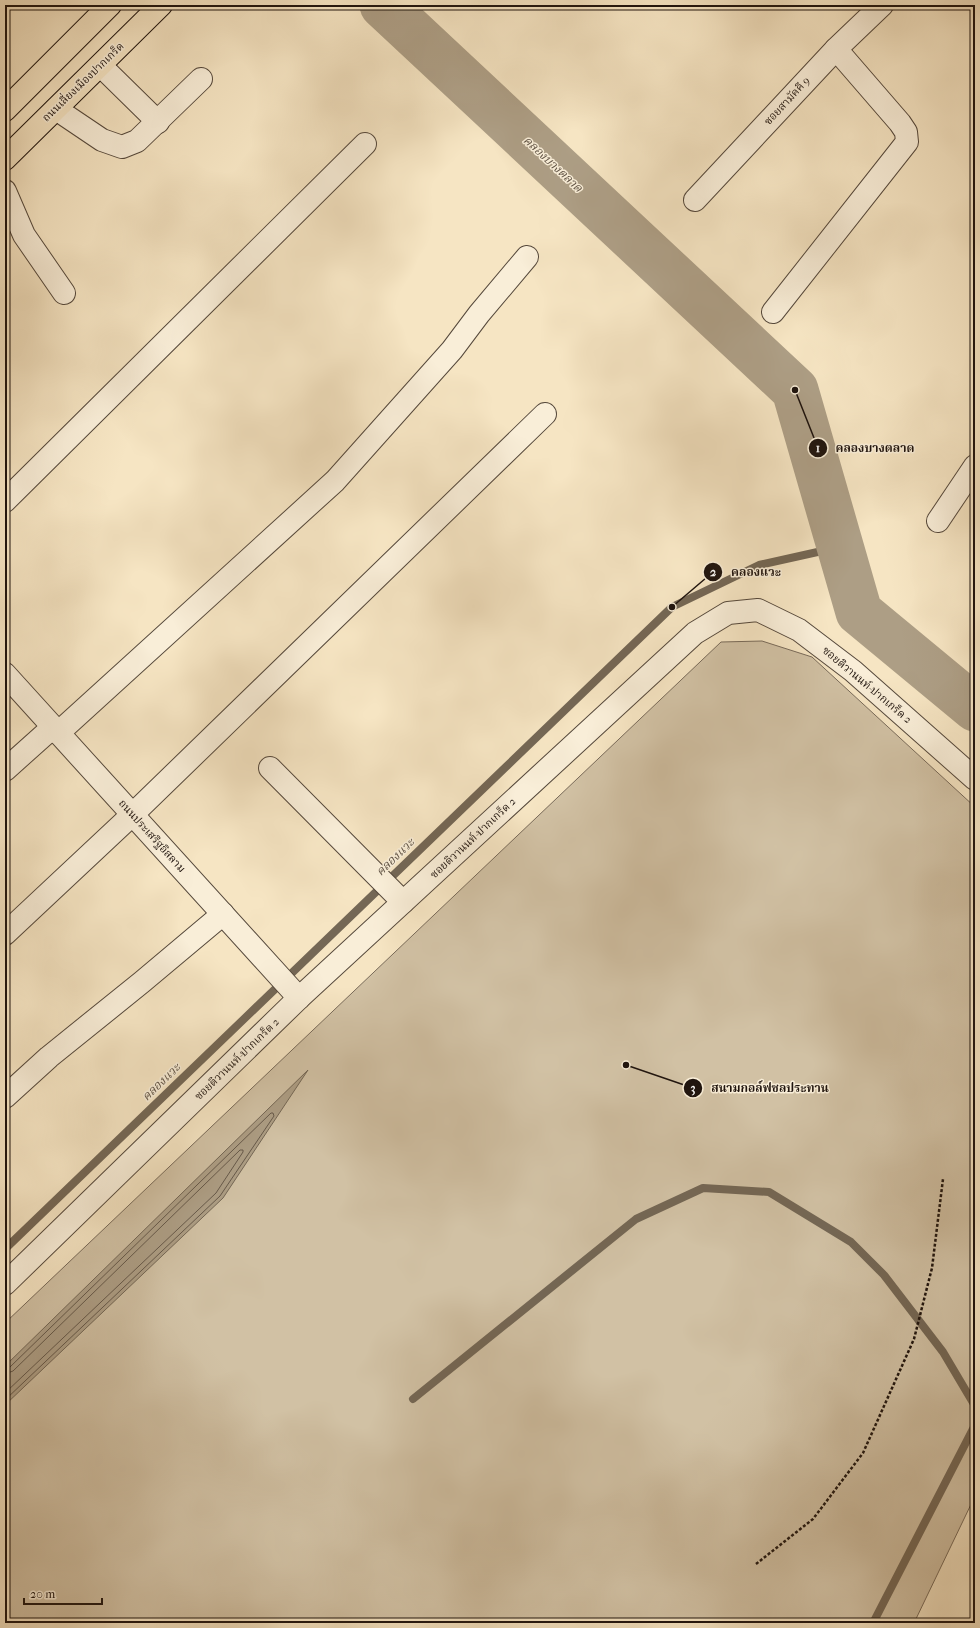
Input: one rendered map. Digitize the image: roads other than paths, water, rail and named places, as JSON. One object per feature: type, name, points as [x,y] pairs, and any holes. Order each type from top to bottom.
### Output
[{"type":"main road","points":[[5,110],[110,5]]},
{"type":"main road","name":"ถนนเลี่ยงเมืองปากเกร็ด","points":[[5,159],[101,66],[161,5]]},
{"type":"street","name":"ซอยสามัคคี 9","points":[[695,200],[836,49],[882,5]]},
{"type":"street","points":[[774,312],[907,142],[906,132],[900,123],[836,49]]},
{"type":"street","points":[[101,66],[158,122]]},
{"type":"street","points":[[56,108],[102,140],[122,147],[137,141],[201,79]]},
{"type":"street","points":[[5,501],[365,144]]},
{"type":"street","points":[[5,191],[24,235],[64,293]]},
{"type":"street","points":[[5,770],[55,730],[335,481],[452,350],[479,314],[527,257]]},
{"type":"street","points":[[5,934],[133,814],[545,414]]},
{"type":"street","points":[[938,521],[975,466]]},
{"type":"street","name":"ซอยติวานนท์-ปากเกร็ด 2","points":[[5,1284],[296,994],[399,897],[695,633],[728,613],[758,610],[799,630],[853,671],[975,779]]},
{"type":"street","name":"ถนนประเสริฐอิสลาม","points":[[5,674],[296,994]]},
{"type":"street","points":[[270,768],[399,897]]},
{"type":"street","points":[[5,1097],[49,1057],[223,914]]},
{"type":"water","points":[[308,1070],[223,1198],[5,1405],[5,1366]]},
{"type":"waterway","name":"คลองบางตลาด","points":[[383,5],[795,390],[859,612],[975,708]]},
{"type":"waterway","name":"คลองแวะ","points":[[5,1249],[672,607],[759,565],[840,547]]},
{"type":"waterway","points":[[413,1399],[636,1219],[703,1188],[769,1192],[851,1242],[884,1275],[943,1352],[975,1406]]},
{"type":"waterway","points":[[873,1623],[975,1425]]},
{"type":"place","name":"คลองบางตลาด","points":[[795,390]]},
{"type":"place","name":"คลองแวะ","points":[[672,607]]},
{"type":"place","name":"สนามกอล์ฟชลประทาน","points":[[626,1065]]}]
